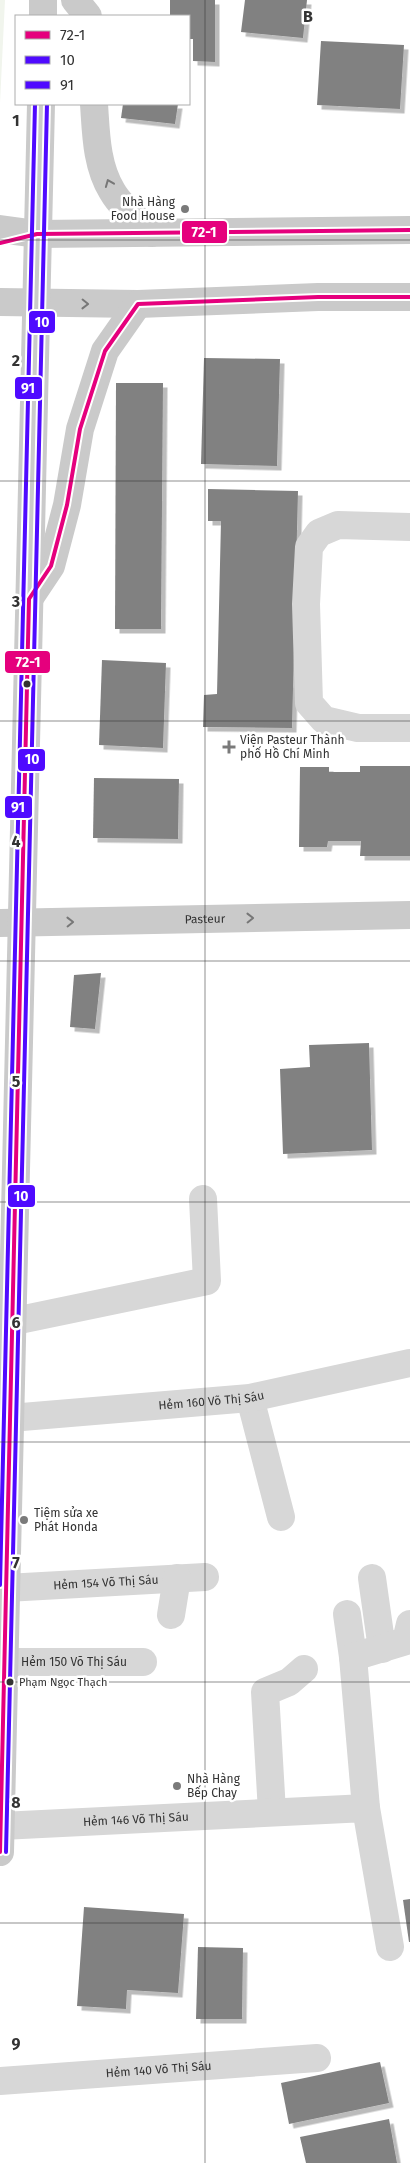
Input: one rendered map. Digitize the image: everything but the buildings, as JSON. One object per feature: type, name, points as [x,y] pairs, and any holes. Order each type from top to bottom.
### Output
[{"type":"main road","points":[[43,0],[43,15]]},
{"type":"main road","points":[[75,0],[87,15]]},
{"type":"main road","points":[[0,1852],[6,1588],[4,1476],[10,1418],[6,1323],[11,923],[29,599],[40,105]]},
{"type":"main road","points":[[94,105],[97,144],[102,167],[111,190],[126,209],[152,232]]},
{"type":"main road","points":[[0,229],[37,234],[410,230]]},
{"type":"main road","points":[[0,243],[37,234]]},
{"type":"main road","points":[[0,302],[138,304],[318,297],[410,297]]},
{"type":"main road","points":[[29,599],[51,566],[67,504],[80,429],[105,351],[138,304]]},
{"type":"main road","name":"Pasteur","points":[[11,923],[410,915]]},
{"type":"lane","points":[[410,526],[338,525],[319,533],[308,547],[306,604],[309,703],[324,720],[358,728],[410,728]]},
{"type":"lane","points":[[6,1323],[207,1281],[203,1199]]},
{"type":"lane","name":"Hẻm 160 Võ Thị Sáu","points":[[10,1418],[250,1398],[410,1363]]},
{"type":"lane","points":[[250,1398],[281,1517]]},
{"type":"lane","name":"Hẻm 154 Võ Thị Sáu","points":[[6,1588],[205,1577]]},
{"type":"lane","points":[[171,1614],[177,1578]]},
{"type":"lane","points":[[372,1578],[382,1649]]},
{"type":"lane","points":[[347,1614],[353,1657],[366,1808],[390,1947]]},
{"type":"lane","points":[[353,1657],[406,1641],[410,1624]]},
{"type":"lane","name":"Hẻm 150 Võ Thị Sáu","points":[[4,1662],[143,1662]]},
{"type":"lane","points":[[272,1812],[265,1692],[289,1682],[304,1669]]},
{"type":"lane","name":"Hẻm 146 Võ Thị Sáu","points":[[1,1826],[366,1808]]},
{"type":"lane","name":"Hẻm 140 Võ Thị Sáu","points":[[0,2081],[316,2058]]},
{"type":"shaded area","points":[[0,0],[5,0],[0,103]]},
{"type":"transit line","name":"91","points":[[0,1585],[35,105]]},
{"type":"transit line","name":"10","points":[[6,1852],[47,105]]},
{"type":"transit line","name":"72-1","points":[[0,243],[37,234],[410,230]]},
{"type":"transit line","name":"72-1","points":[[0,1852],[29,599],[51,566],[67,505],[80,429],[105,351],[138,304],[318,297],[410,297]]},
{"type":"place","name":"Nhà Hàng Food House","points":[[185,209]]},
{"type":"place","name":"Viện Pasteur Thành phố Hồ Chí Minh","points":[[229,747]]},
{"type":"place","name":"Tiệm sửa xe Phát Honda","points":[[24,1520]]},
{"type":"place","name":"Phạm Ngọc Thạch","points":[[10,1682]]},
{"type":"place","name":"Nhà Hàng Bếp Chay","points":[[177,1786]]}]
